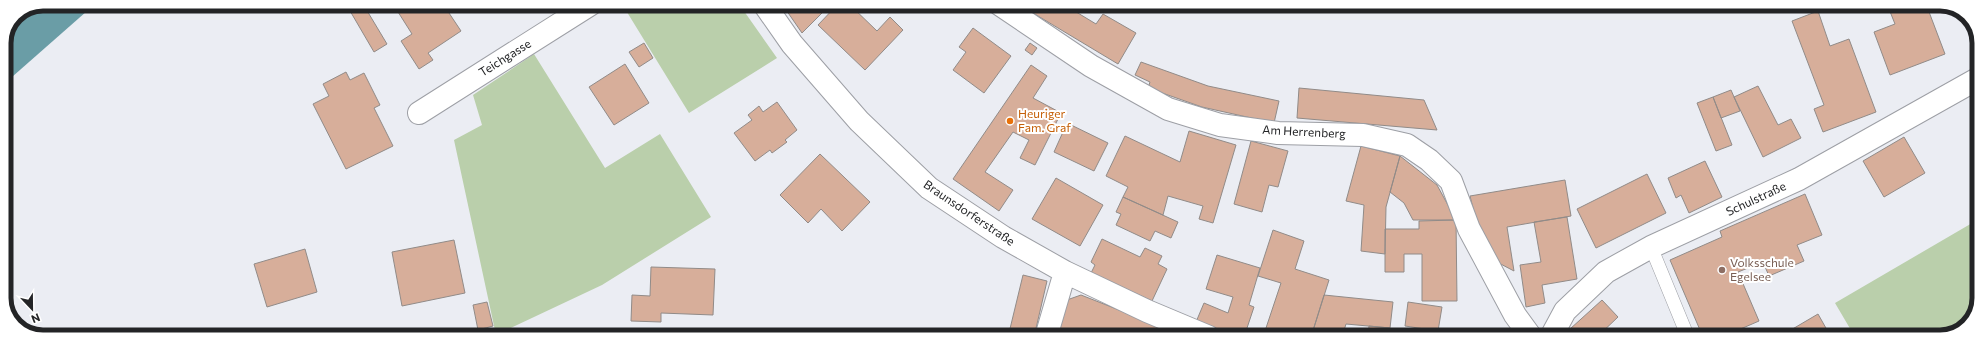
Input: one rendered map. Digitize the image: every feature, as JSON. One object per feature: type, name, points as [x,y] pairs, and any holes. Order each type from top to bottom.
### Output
[{"type":"street","name":"Teichgasse","points":[[418,113],[581,11]]},
{"type":"street","name":"Braunsdorferstraße","points":[[769,11],[792,44],[859,121],[929,188],[1003,237],[1065,272],[1147,311],[1192,330]]},
{"type":"street","name":"Am Herrenberg","points":[[1009,11],[1090,66],[1168,109],[1220,125],[1278,133],[1363,135],[1407,145],[1429,160],[1451,181],[1469,229],[1515,315],[1526,330]]},
{"type":"street","name":"Schulstraße","points":[[1555,330],[1565,311],[1606,272],[1651,247],[1799,179],[1972,82]]},
{"type":"street","points":[[1048,330],[1065,272]]},
{"type":"lane","points":[[1651,247],[1685,330]]},
{"type":"green space","points":[[626,11],[744,11],[777,58],[689,113]]},
{"type":"green space","points":[[534,54],[605,168],[660,134],[711,217],[602,285],[507,330],[495,330],[454,140],[482,125],[473,95]]},
{"type":"green space","points":[[1972,223],[1972,302],[1969,312],[1965,318],[1956,326],[1944,330],[1851,330],[1835,303]]},
{"type":"water","points":[[43,11],[87,11],[11,78],[11,43],[13,31],[20,20],[31,13]]},
{"type":"building","points":[[350,11],[367,11],[387,44],[374,52]]},
{"type":"building","points":[[397,11],[448,11],[461,31],[428,53],[433,60],[419,69],[401,41],[412,34]]},
{"type":"building","points":[[787,11],[824,11],[802,33]]},
{"type":"building","points":[[831,11],[856,11],[877,31],[890,17],[903,30],[865,70],[818,25]]},
{"type":"building","points":[[1030,11],[1075,11],[1096,24],[1103,14],[1136,33],[1118,64]]},
{"type":"building","points":[[1818,11],[1830,46],[1849,39],[1876,112],[1823,132],[1814,109],[1824,105],[1792,21]]},
{"type":"building","points":[[1890,11],[1929,11],[1945,54],[1890,75],[1874,32],[1895,24]]},
{"type":"building","points":[[973,28],[1011,56],[984,93],[953,70],[966,52],[959,47]]},
{"type":"building","points":[[644,43],[653,58],[639,67],[629,52]]},
{"type":"building","points":[[1030,43],[1037,48],[1032,55],[1025,50]]},
{"type":"building","points":[[1141,62],[1208,86],[1279,101],[1274,123],[1202,107],[1148,88],[1150,82],[1135,75]]},
{"type":"building","points":[[625,64],[649,103],[614,125],[589,87]]},
{"type":"building","points":[[1031,65],[1047,76],[1033,98],[1061,113],[1035,165],[1020,158],[1029,140],[1013,132],[985,172],[1013,190],[999,211],[953,179]]},
{"type":"building","points":[[346,72],[350,80],[364,73],[380,105],[374,108],[393,146],[346,169],[313,104],[329,96],[323,84]]},
{"type":"building","points":[[1758,86],[1778,125],[1791,119],[1801,138],[1763,157],[1734,97]]},
{"type":"building","points":[[1299,88],[1424,100],[1437,130],[1297,118]]},
{"type":"building","points":[[1731,90],[1740,111],[1721,118],[1713,97]]},
{"type":"building","points":[[1713,97],[1732,145],[1716,151],[1697,103]]},
{"type":"building","points":[[777,102],[797,130],[785,140],[787,142],[772,153],[770,150],[755,161],[734,133],[752,120],[748,115],[759,106],[763,112]]},
{"type":"building","points":[[1067,123],[1108,143],[1094,171],[1054,152]]},
{"type":"building","points":[[1189,131],[1236,145],[1213,223],[1199,219],[1203,206],[1168,196],[1163,215],[1123,197],[1128,187],[1106,176],[1125,136],[1180,162]]},
{"type":"building","points":[[1904,137],[1925,173],[1884,197],[1863,161]]},
{"type":"building","points":[[1251,141],[1288,151],[1278,187],[1269,185],[1262,212],[1234,204]]},
{"type":"building","points":[[1361,146],[1400,156],[1386,207],[1385,254],[1361,251],[1364,205],[1346,201]]},
{"type":"building","points":[[820,154],[870,202],[842,231],[821,209],[808,223],[780,195]]},
{"type":"building","points":[[1400,156],[1437,185],[1456,220],[1413,220],[1404,203],[1390,192]]},
{"type":"building","points":[[1705,161],[1722,197],[1689,213],[1681,195],[1676,198],[1668,178]]},
{"type":"building","points":[[1647,174],[1666,213],[1596,248],[1577,209]]},
{"type":"building","points":[[1056,178],[1103,205],[1080,246],[1032,219]]},
{"type":"building","points":[[1565,180],[1571,216],[1507,227],[1514,271],[1495,261],[1479,232],[1470,196]]},
{"type":"building","points":[[1805,194],[1822,235],[1797,245],[1804,261],[1769,276],[1763,262],[1738,272],[1759,321],[1738,330],[1700,330],[1670,260],[1722,237],[1720,231]]},
{"type":"building","points":[[1123,197],[1178,222],[1171,238],[1155,231],[1150,241],[1116,225],[1121,214],[1116,212]]},
{"type":"building","points":[[1567,217],[1577,279],[1542,285],[1545,303],[1526,307],[1520,265],[1541,262],[1534,222]]},
{"type":"building","points":[[1456,220],[1457,301],[1422,301],[1422,254],[1404,254],[1404,272],[1385,272],[1385,229],[1419,229],[1419,221]]},
{"type":"building","points":[[1273,230],[1304,241],[1295,269],[1329,280],[1313,330],[1265,330],[1281,283],[1258,276]]},
{"type":"building","points":[[1102,239],[1140,257],[1145,248],[1162,256],[1158,264],[1167,269],[1152,301],[1091,273],[1095,265],[1091,262]]},
{"type":"building","points":[[454,240],[465,293],[402,306],[392,252]]},
{"type":"building","points":[[305,249],[317,292],[267,307],[254,264]]},
{"type":"building","points":[[1217,255],[1260,268],[1249,305],[1254,307],[1246,330],[1215,330],[1196,322],[1204,303],[1228,313],[1233,297],[1206,289]]},
{"type":"building","points":[[651,267],[715,269],[713,315],[661,313],[661,322],[631,321],[632,295],[650,296]]},
{"type":"building","points":[[1023,275],[1047,281],[1036,330],[1010,330]]},
{"type":"building","points":[[1081,295],[1170,330],[1052,330],[1064,301]]},
{"type":"building","points":[[1324,295],[1393,302],[1390,328],[1346,324],[1344,330],[1313,330]]},
{"type":"building","points":[[1602,300],[1618,317],[1604,330],[1570,329]]},
{"type":"building","points":[[487,302],[493,326],[478,330],[473,305]]},
{"type":"building","points":[[1408,302],[1442,307],[1438,330],[1405,326]]},
{"type":"building","points":[[1818,314],[1827,330],[1791,330]]},
{"type":"building","points":[[1369,326],[1390,328],[1390,330],[1369,330]]},
{"type":"building","points":[[1414,328],[1430,330],[1414,330]]},
{"type":"place","name":"Heuriger Fam. Graf","points":[[1010,121]]},
{"type":"place","name":"Volksschule Egelsee","points":[[1722,270]]}]
